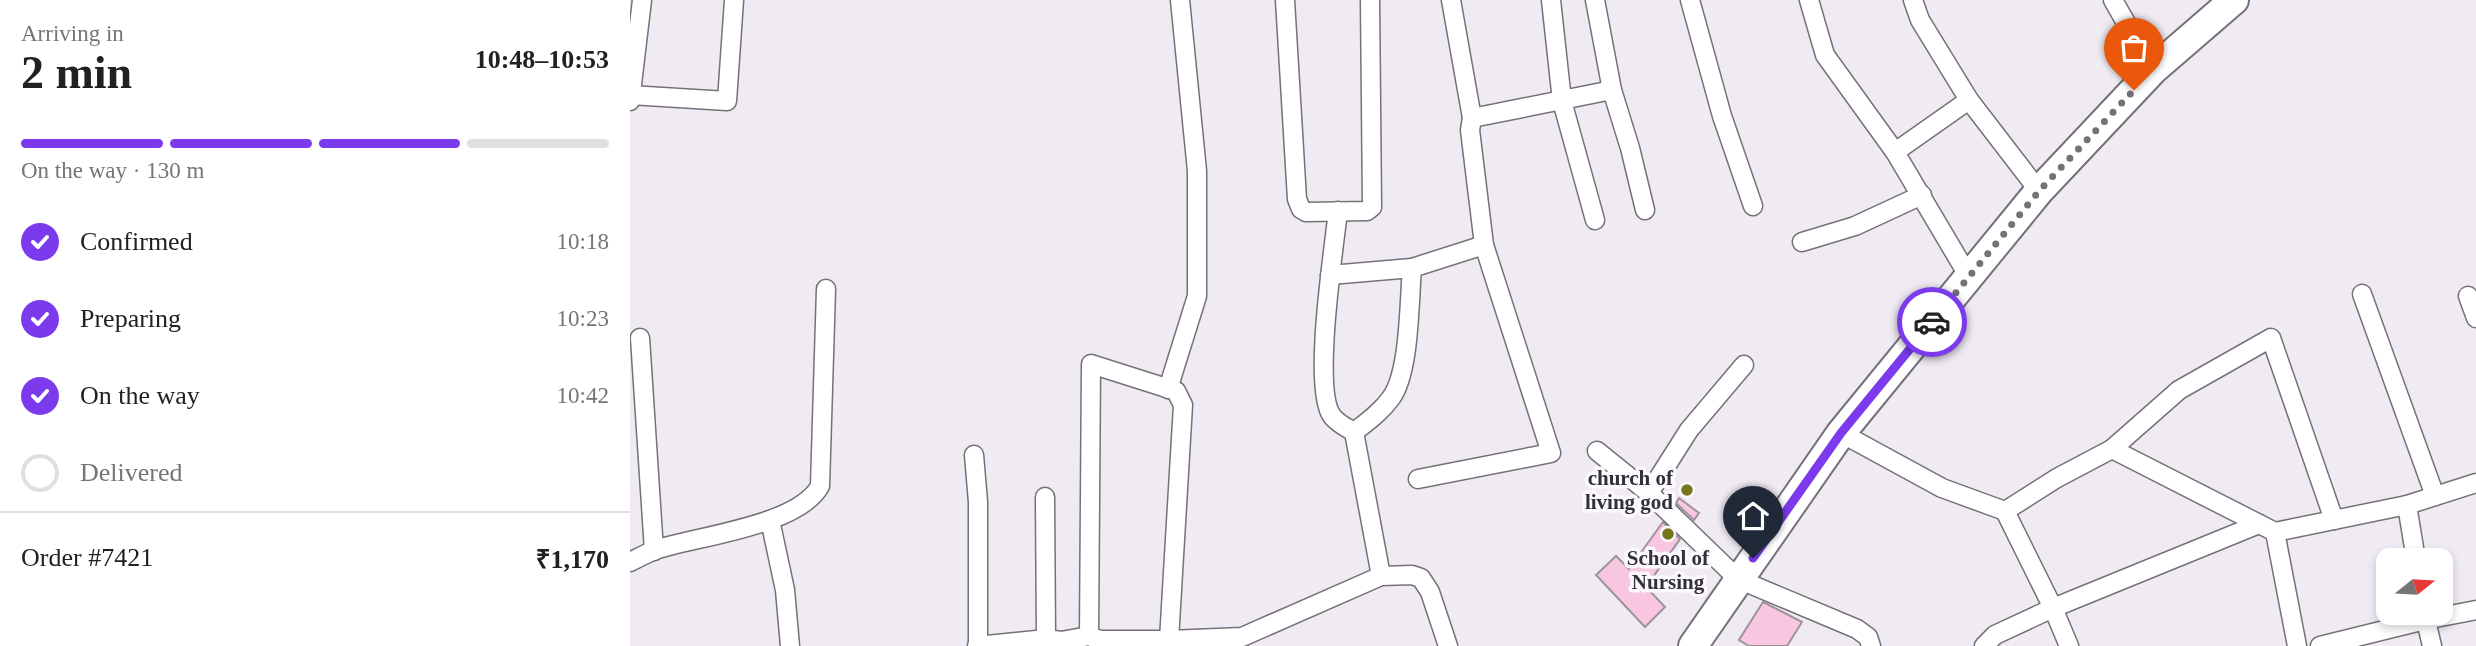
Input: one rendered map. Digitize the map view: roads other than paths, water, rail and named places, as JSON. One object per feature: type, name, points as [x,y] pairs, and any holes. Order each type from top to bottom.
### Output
[{"type":"main road","points":[[1693,646],[1841,433],[2039,191],[2153,70],[2234,0]]},
{"type":"street","points":[[630,101],[642,0]]},
{"type":"street","points":[[631,95],[727,101],[734,0]]},
{"type":"street","points":[[1168,389],[1197,296],[1196,171],[1181,0]]},
{"type":"street","points":[[1285,0],[1298,204],[1306,212],[1367,211],[1372,207],[1370,0]]},
{"type":"street","points":[[1418,479],[1551,453],[1484,245],[1470,130],[1472,118],[1451,0]]},
{"type":"street","points":[[1551,0],[1562,102],[1595,220]]},
{"type":"street","points":[[1595,0],[1612,90],[1645,210]]},
{"type":"street","points":[[1690,0],[1721,116],[1753,206]]},
{"type":"street","points":[[1809,0],[1825,55],[1895,152],[1969,277]]},
{"type":"street","points":[[1913,0],[1920,20],[1969,100],[2039,191]]},
{"type":"street","points":[[2113,0],[2153,70]]},
{"type":"street","points":[[1472,118],[1612,90]]},
{"type":"street","points":[[1895,152],[1969,100]]},
{"type":"street","points":[[1802,242],[1855,226],[1922,195]]},
{"type":"street","points":[[1338,211],[1330,275],[1324,377],[1331,415],[1354,432],[1381,576]]},
{"type":"street","points":[[1330,275],[1412,268],[1484,245]]},
{"type":"street","points":[[1354,432],[1392,398],[1400,380],[1412,268]]},
{"type":"street","points":[[630,562],[654,551],[769,520],[814,497],[820,486],[825,289]]},
{"type":"street","points":[[2362,294],[2435,496]]},
{"type":"street","points":[[2468,296],[2476,318]]},
{"type":"street","points":[[640,338],[654,551]]},
{"type":"street","points":[[2005,511],[2057,478],[2112,449],[2179,390],[2271,338],[2334,520]]},
{"type":"street","points":[[1089,636],[1091,364],[1176,391],[1184,405],[1169,640]]},
{"type":"street","points":[[1650,494],[1689,430],[1744,365]]},
{"type":"street","points":[[1841,433],[1942,488],[2005,511],[2053,608],[2068,646]]},
{"type":"street","points":[[2112,449],[2267,528],[2297,646]]},
{"type":"street","points":[[1597,451],[1650,494],[1738,579],[1857,629],[1868,637],[1871,646]]},
{"type":"street","points":[[974,455],[978,502],[977,646],[1046,639],[1061,641],[1089,636],[1100,640],[1242,641],[1381,576],[1412,575],[1421,578],[1430,592],[1448,646]]},
{"type":"street","points":[[1984,646],[1995,635],[2053,608],[2267,528],[2334,520],[2407,505],[2476,483]]},
{"type":"street","points":[[1045,497],[1046,639]]},
{"type":"street","points":[[2407,505],[2414,548]]},
{"type":"street","points":[[769,520],[785,590],[790,646]]},
{"type":"street","points":[[2454,613],[2476,611]]},
{"type":"street","points":[[2320,646],[2393,625]]},
{"type":"street","points":[[2426,625],[2432,646]]},
{"type":"place","name":"church of living god","points":[[1687,490]]},
{"type":"place","name":"School of Nursing","points":[[1668,534]]}]
